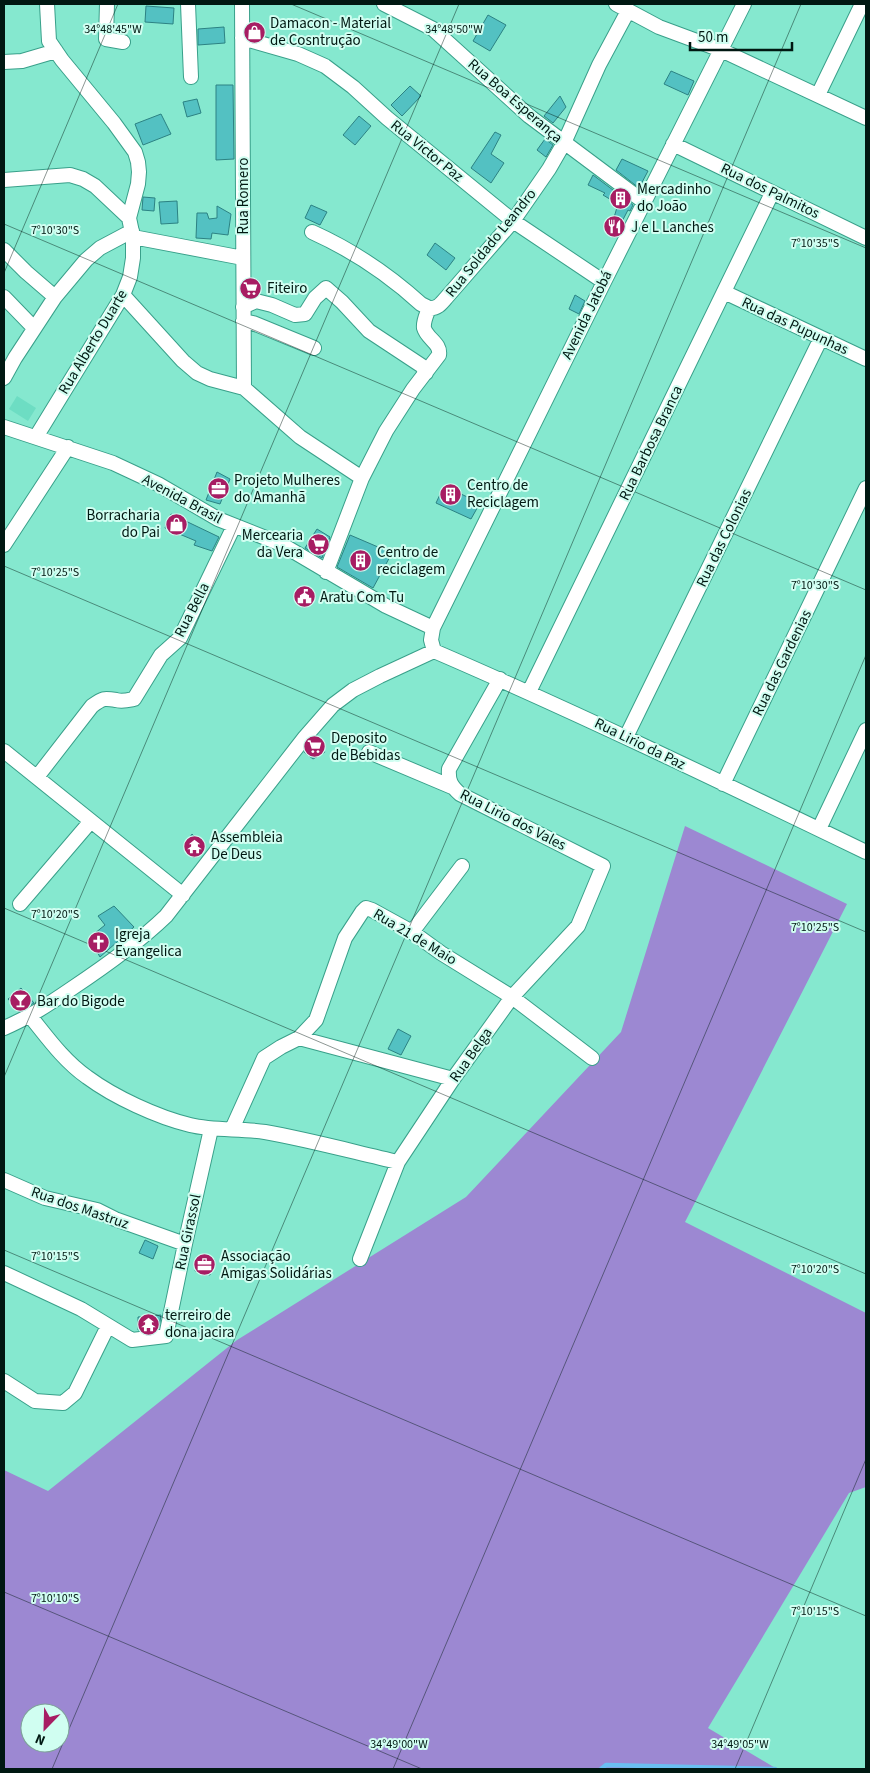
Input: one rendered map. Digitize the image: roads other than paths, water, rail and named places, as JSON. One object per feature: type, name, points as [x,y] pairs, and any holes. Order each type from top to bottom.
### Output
[{"type":"street","name":"Rua Alberto Duarte","points":[[36,437],[122,295],[130,277],[133,258],[132,229],[139,172],[134,152],[114,123],[49,41],[47,4]]},
{"type":"street","points":[[107,4],[106,39],[123,42]]},
{"type":"street","points":[[188,4],[191,77]]},
{"type":"street","name":"Rua Romero","points":[[242,4],[244,388]]},
{"type":"street","name":"Rua Boa Esperança","points":[[384,4],[433,30],[529,116],[644,202]]},
{"type":"street","points":[[616,4],[659,27],[720,50],[866,118]]},
{"type":"street","name":"Avenida Jatobá","points":[[433,628],[744,4]]},
{"type":"street","points":[[818,95],[862,4]]},
{"type":"street","name":"Rua Soldado Leandro","points":[[326,572],[362,478],[386,431],[413,389],[437,360],[440,350],[424,328],[429,308],[440,305],[513,220],[538,184],[564,143],[599,65],[628,11]]},
{"type":"street","name":"Rua Victor Paz","points":[[242,38],[298,54],[325,66],[513,220],[604,282]]},
{"type":"street","points":[[4,62],[22,61],[56,51]]},
{"type":"street","name":"Rua dos Palmitos","points":[[673,144],[866,238]]},
{"type":"street","points":[[4,180],[70,175],[83,179],[100,190],[132,229],[243,258]]},
{"type":"street","name":"Rua Barbosa Branca","points":[[529,692],[772,193]]},
{"type":"street","points":[[4,378],[55,297],[86,260],[100,248],[132,229]]},
{"type":"street","points":[[312,232],[341,245],[367,261],[421,304],[429,308]]},
{"type":"street","points":[[4,250],[55,297]]},
{"type":"street","points":[[314,348],[253,323],[243,314],[256,301],[272,305],[295,315],[305,314],[315,298],[326,288],[369,331],[422,366],[426,373]]},
{"type":"street","name":"Rua das Pupunhas","points":[[724,292],[866,359]]},
{"type":"street","points":[[122,295],[183,361],[197,373],[210,379],[244,388],[300,438],[362,478]]},
{"type":"street","points":[[4,297],[34,328]]},
{"type":"street","name":"Rua das Colonias","points":[[626,737],[821,338]]},
{"type":"street","name":"Avenida Brasil","points":[[4,427],[113,463],[158,484],[218,519],[281,544],[386,606],[433,628]]},
{"type":"street","points":[[4,545],[68,448]]},
{"type":"street","name":"Rua das Gardenias","points":[[724,784],[866,488]]},
{"type":"street","name":"Rua Bella","points":[[37,777],[92,706],[100,700],[109,697],[118,701],[134,699],[160,655],[180,638],[234,526]]},
{"type":"street","points":[[4,1028],[30,1016],[108,964],[147,934],[166,916],[305,737],[333,706],[353,690],[434,651],[432,640],[433,628]]},
{"type":"street","name":"Rua Lirio da Paz","points":[[434,651],[626,737],[866,852]]},
{"type":"street","name":"Rua Lirio dos Vales","points":[[500,679],[449,769],[448,779],[452,787],[460,794],[603,866]]},
{"type":"street","points":[[819,829],[866,730]]},
{"type":"street","points":[[369,752],[452,787]]},
{"type":"street","points":[[5,754],[37,777],[183,894]]},
{"type":"street","points":[[20,904],[91,820]]},
{"type":"street","points":[[412,932],[462,866]]},
{"type":"street","name":"Rua Belga","points":[[360,1259],[398,1162],[453,1079],[512,997],[578,926],[603,866]]},
{"type":"street","name":"Rua 21 de Maio","points":[[299,1038],[316,1020],[345,938],[366,908],[412,932],[441,953],[512,997],[592,1058]]},
{"type":"street","points":[[30,1016],[66,1059],[86,1077],[108,1091],[159,1116],[211,1129],[265,1132],[398,1162]]},
{"type":"street","points":[[232,1129],[264,1058],[299,1038],[453,1079]]},
{"type":"street","name":"Rua Girassol","points":[[108,1326],[132,1340],[166,1336],[211,1129]]},
{"type":"street","name":"Rua dos Mastruz","points":[[4,1180],[45,1198],[97,1210],[115,1220],[185,1244]]},
{"type":"street","points":[[4,1273],[81,1309],[108,1326],[75,1393],[63,1402],[35,1401],[4,1381]]},
{"type":"waterway","points":[[601,1769],[606,1765],[775,1769]]},
{"type":"place","name":"Damacon - Material de Cosntrução","points":[[254,32]]},
{"type":"place","name":"Mercadinho do João","points":[[621,198]]},
{"type":"place","name":"J e L Lanches","points":[[615,227]]},
{"type":"place","name":"Fiteiro","points":[[251,288]]},
{"type":"place","name":"Projeto Mulheres do Amanhã","points":[[218,489]]},
{"type":"place","name":"Centro de Reciclagem","points":[[451,494]]},
{"type":"place","name":"Borracharia do Pai","points":[[176,524]]},
{"type":"place","name":"Mercearia da Vera","points":[[319,544]]},
{"type":"place","name":"Centro de reciclagem","points":[[361,561]]},
{"type":"place","name":"Aratu Com Tu","points":[[304,597]]},
{"type":"place","name":"Deposito de Bebidas","points":[[315,747]]},
{"type":"place","name":"Assembleia De Deus","points":[[195,846]]},
{"type":"place","name":"Igreja Evangelica","points":[[99,943]]},
{"type":"place","name":"Bar do Bigode","points":[[21,1001]]},
{"type":"place","name":"Associação Amigas Solidárias","points":[[205,1265]]},
{"type":"place","name":"terreiro de dona jacira","points":[[149,1324]]}]
